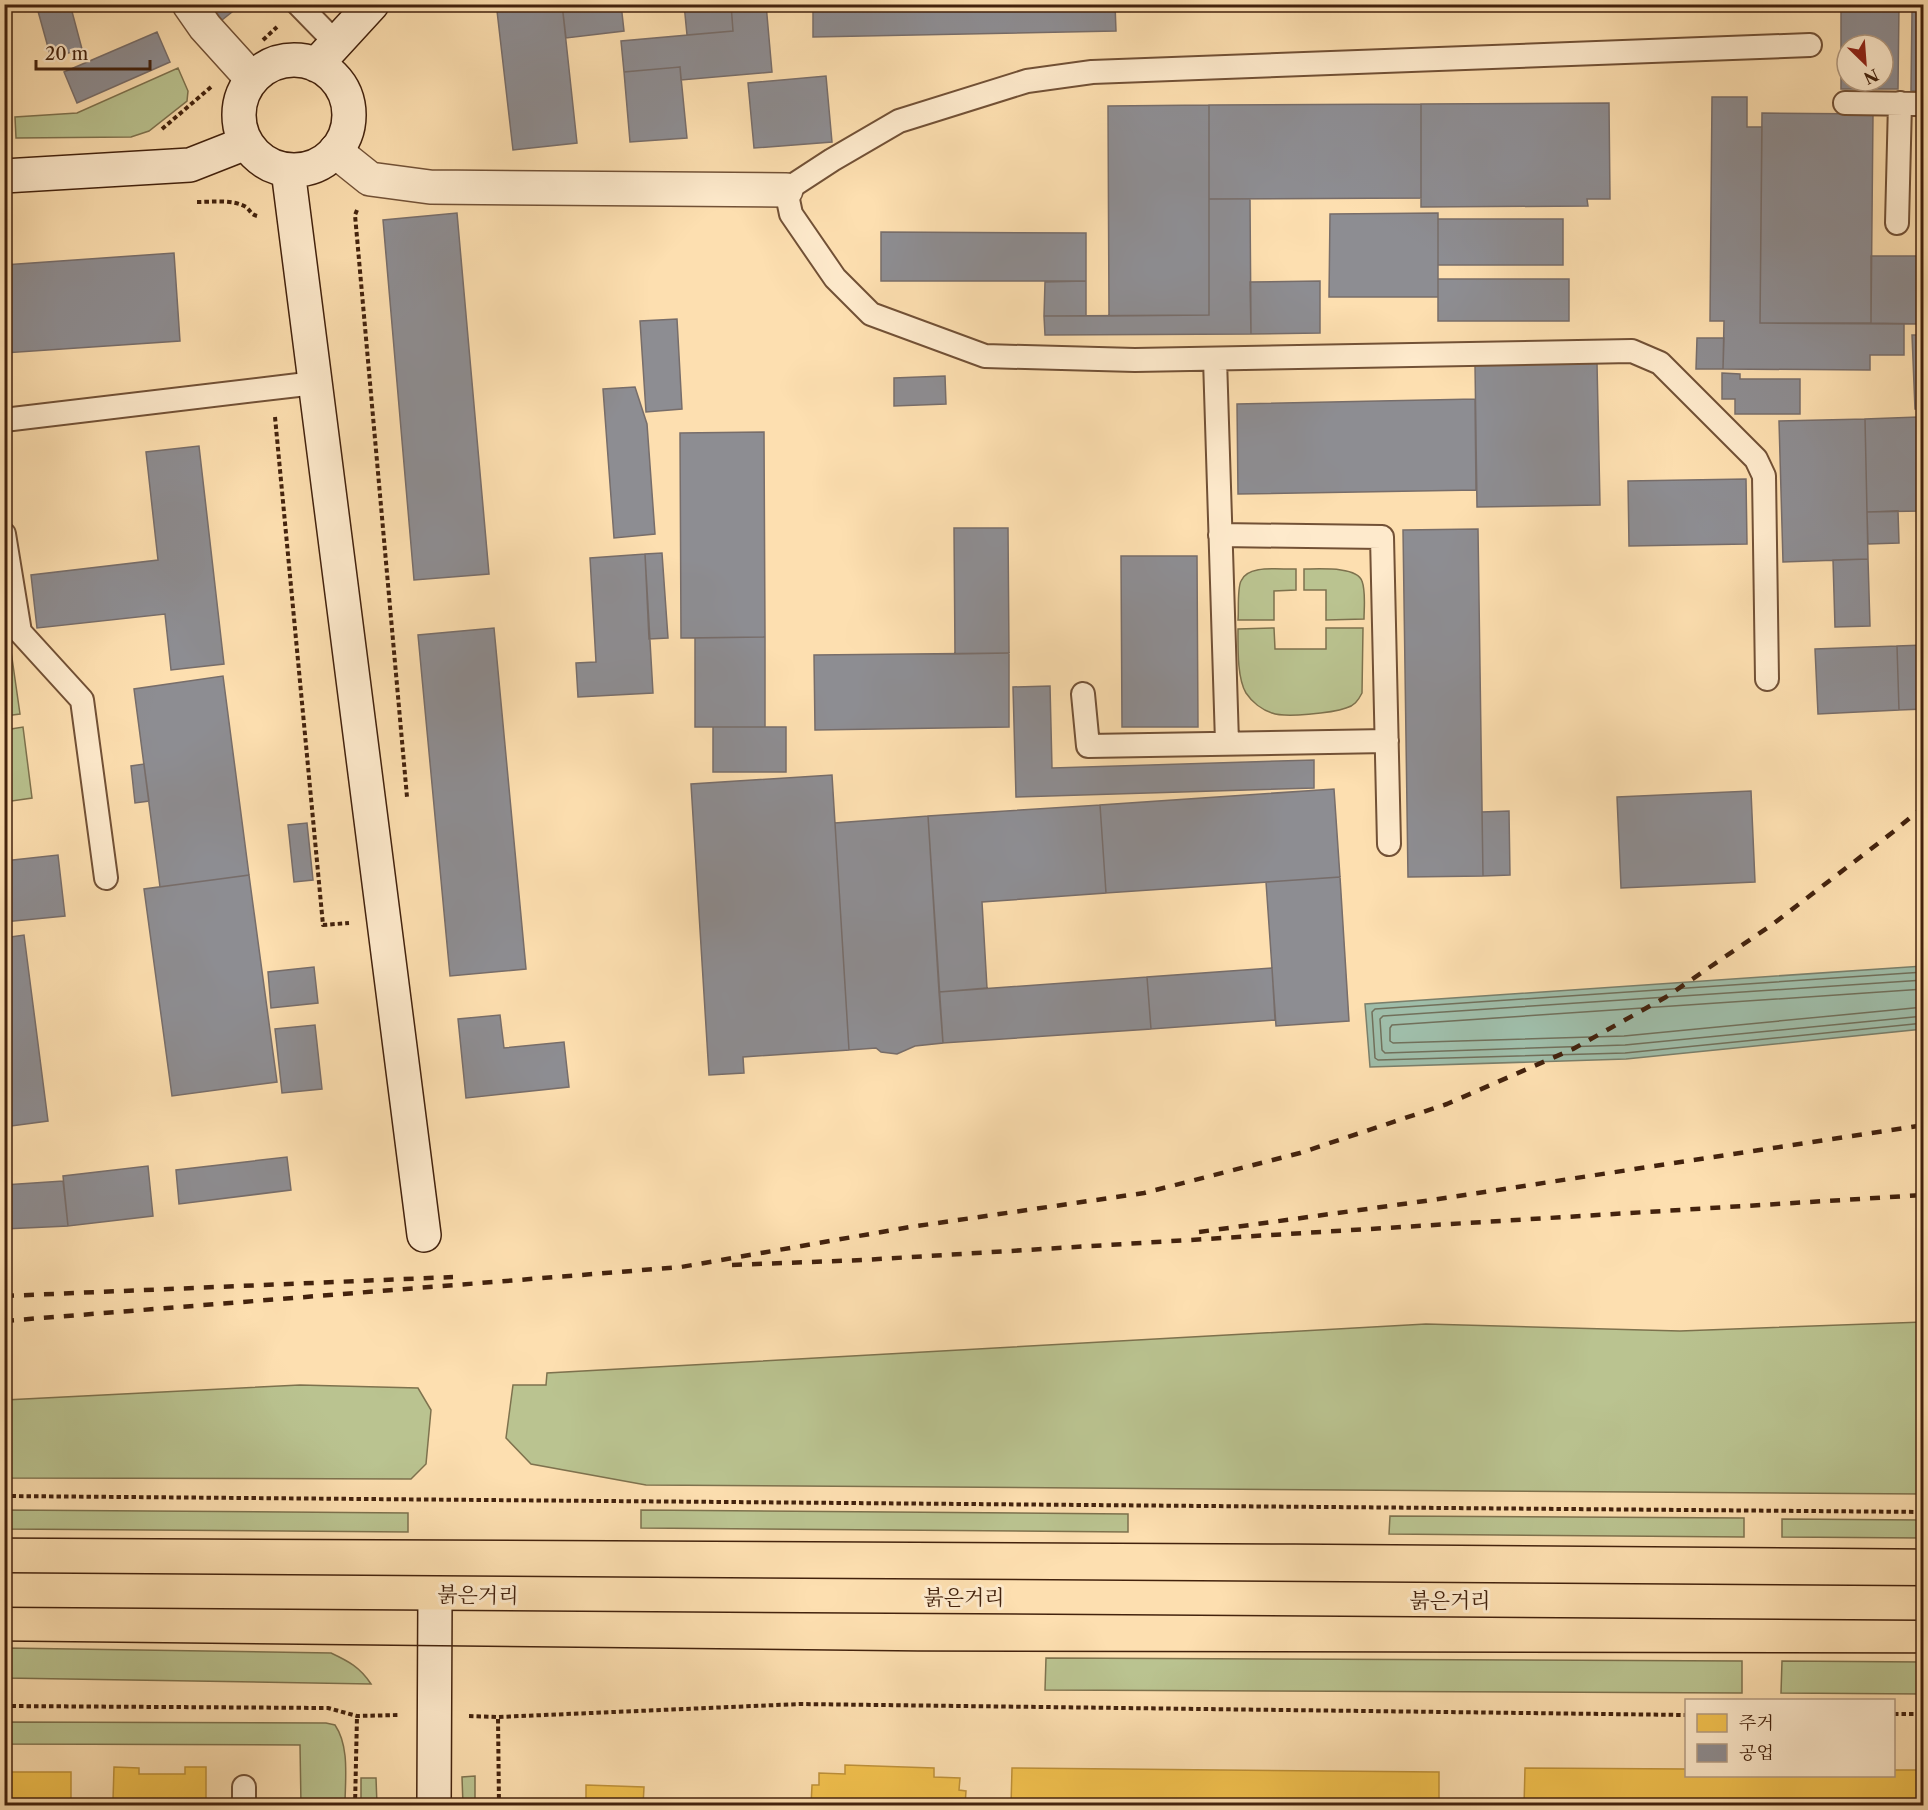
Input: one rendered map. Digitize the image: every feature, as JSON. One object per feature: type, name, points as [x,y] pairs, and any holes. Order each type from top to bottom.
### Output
[{"type":"main road","name":"붉은거리","points":[[4,1590],[1923,1603]]},
{"type":"street","points":[[189,4],[205,27],[245,71],[239,110],[240,127],[246,143],[257,156],[272,166],[288,170],[306,168],[322,162],[335,151],[344,136],[348,120],[348,103],[341,87],[330,74],[326,54]]},
{"type":"street","points":[[245,71],[326,54],[372,4]]},
{"type":"street","points":[[4,176],[190,165],[246,143]]},
{"type":"street","points":[[335,151],[370,179],[430,187],[786,190]]},
{"type":"street","points":[[288,170],[424,1235]]},
{"type":"street","points":[[434,1806],[435,1594]]},
{"type":"lane","points":[[299,5],[326,54]]},
{"type":"lane","points":[[1767,679],[1764,476],[1756,459],[1660,363],[1632,351],[1136,360],[984,356],[871,314],[835,278],[791,214],[786,190],[832,160],[899,122],[1027,81],[1092,72],[1810,45]]},
{"type":"lane","points":[[1845,103],[1923,104]]},
{"type":"lane","points":[[1897,223],[1900,103]]},
{"type":"lane","points":[[1215,359],[1227,742]]},
{"type":"lane","points":[[4,420],[315,383]]},
{"type":"lane","points":[[4,534],[20,632],[82,700],[106,878]]},
{"type":"lane","points":[[1220,535],[1382,537],[1389,844]]},
{"type":"lane","points":[[1083,694],[1089,746],[1387,741]]},
{"type":"path","points":[[154,135],[245,71],[299,5]]},
{"type":"path","points":[[370,179],[355,215],[408,800]]},
{"type":"path","points":[[189,202],[233,203],[247,208],[252,215],[261,218]]},
{"type":"path","points":[[272,389],[323,925],[383,919]]},
{"type":"path","points":[[4,1496],[1923,1512]]},
{"type":"path","points":[[4,1706],[328,1708],[357,1716],[434,1714],[498,1717],[800,1704],[1685,1715]]},
{"type":"path","points":[[1895,1714],[1923,1714]]},
{"type":"path","points":[[355,1806],[357,1716]]},
{"type":"path","points":[[498,1717],[499,1806]]},
{"type":"green space","points":[[178,68],[188,91],[187,101],[149,131],[131,137],[16,138],[15,117],[77,113]]},
{"type":"green space","points":[[1296,569],[1296,590],[1274,591],[1274,620],[1238,620],[1239,589],[1245,576],[1258,570]]},
{"type":"green space","points":[[1304,569],[1336,569],[1359,576],[1364,590],[1364,619],[1326,620],[1326,590],[1304,590]]},
{"type":"green space","points":[[1274,628],[1275,649],[1326,649],[1326,628],[1363,628],[1362,693],[1356,703],[1330,712],[1287,715],[1268,712],[1254,702],[1246,693],[1241,679],[1238,629]]},
{"type":"green space","points":[[5,639],[10,644],[20,714],[5,716]]},
{"type":"green space","points":[[23,727],[32,798],[5,802],[5,730]]},
{"type":"green space","points":[[1923,1322],[1923,1494],[646,1485],[531,1464],[506,1438],[513,1385],[546,1385],[547,1373],[1426,1324],[1680,1331]]},
{"type":"green space","points":[[300,1385],[418,1388],[431,1410],[426,1464],[411,1479],[5,1478],[5,1400]]},
{"type":"green space","points":[[5,1510],[408,1513],[408,1532],[5,1529]]},
{"type":"green space","points":[[641,1510],[1128,1514],[1128,1532],[641,1528]]},
{"type":"green space","points":[[1390,1516],[1744,1518],[1744,1537],[1389,1534]]},
{"type":"green space","points":[[1782,1519],[1923,1520],[1923,1538],[1782,1537]]},
{"type":"green space","points":[[5,1648],[331,1653],[353,1665],[371,1684],[5,1678]]},
{"type":"green space","points":[[1046,1658],[1742,1661],[1742,1693],[1045,1690]]},
{"type":"green space","points":[[1782,1661],[1923,1662],[1923,1694],[1781,1693]]},
{"type":"green space","points":[[5,1722],[326,1723],[335,1725],[345,1753],[345,1805],[301,1805],[300,1745],[5,1744]]},
{"type":"green space","points":[[475,1776],[475,1805],[463,1805],[462,1777]]},
{"type":"green space","points":[[361,1778],[376,1778],[377,1805],[361,1805]]},
{"type":"water","points":[[1923,966],[1923,1029],[1626,1059],[1370,1067],[1365,1004]]},
{"type":"building: 주거","points":[[845,1765],[934,1768],[934,1777],[960,1778],[959,1790],[966,1791],[965,1806],[811,1806],[812,1785],[819,1785],[819,1773],[845,1774]]},
{"type":"building: 주거","points":[[114,1767],[139,1768],[139,1774],[185,1774],[185,1767],[206,1767],[206,1801],[214,1800],[214,1806],[107,1806],[107,1800],[113,1800]]},
{"type":"building: 주거","points":[[1012,1768],[1439,1772],[1439,1806],[1011,1806]]},
{"type":"building: 주거","points":[[1525,1768],[1685,1769],[1685,1777],[1895,1777],[1895,1770],[1924,1770],[1924,1806],[1524,1806]]},
{"type":"building: 주거","points":[[4,1772],[71,1772],[71,1806],[4,1806]]},
{"type":"building: 주거","points":[[586,1785],[644,1787],[643,1806],[586,1806]]},
{"type":"building: 공업","points":[[36,4],[70,4],[82,49],[51,58]]},
{"type":"building: 공업","points":[[210,4],[242,4],[222,20]]},
{"type":"building: 공업","points":[[562,4],[577,143],[513,150],[497,11]]},
{"type":"building: 공업","points":[[562,4],[621,4],[624,31],[566,38]]},
{"type":"building: 공업","points":[[684,4],[731,4],[733,31],[687,35]]},
{"type":"building: 공업","points":[[731,4],[766,4],[772,72],[681,80],[680,67],[624,72],[621,41],[733,31]]},
{"type":"building: 공업","points":[[813,4],[1115,4],[1116,31],[813,37]]},
{"type":"building: 공업","points":[[1841,4],[1899,4],[1898,89],[1895,89],[1895,33],[1841,33]]},
{"type":"building: 공업","points":[[1912,11],[1924,11],[1924,91],[1911,91]]},
{"type":"building: 공업","points":[[157,32],[170,62],[77,103],[64,72]]},
{"type":"building: 공업","points":[[680,67],[687,138],[630,142],[624,72]]},
{"type":"building: 공업","points":[[826,76],[832,142],[754,148],[748,83]]},
{"type":"building: 공업","points":[[1712,97],[1747,97],[1747,127],[1762,127],[1760,323],[1904,324],[1904,355],[1870,355],[1870,370],[1723,369],[1724,321],[1710,321]]},
{"type":"building: 공업","points":[[1609,103],[1610,199],[1587,199],[1588,206],[1421,207],[1421,104]]},
{"type":"building: 공업","points":[[1421,104],[1421,198],[1209,199],[1209,105]]},
{"type":"building: 공업","points":[[1209,105],[1209,315],[1109,316],[1108,106]]},
{"type":"building: 공업","points":[[1762,113],[1873,114],[1871,323],[1760,323]]},
{"type":"building: 공업","points":[[1921,157],[1924,157],[1924,324],[1871,323],[1871,256],[1920,256]]},
{"type":"building: 공업","points":[[1209,199],[1250,199],[1251,334],[1045,335],[1044,316],[1209,315]]},
{"type":"building: 공업","points":[[457,213],[489,574],[414,580],[383,220]]},
{"type":"building: 공업","points":[[1438,213],[1438,297],[1329,297],[1330,214]]},
{"type":"building: 공업","points":[[1438,219],[1563,219],[1563,265],[1438,265]]},
{"type":"building: 공업","points":[[881,232],[1086,233],[1086,281],[881,281]]},
{"type":"building: 공업","points":[[174,253],[180,341],[4,353],[4,265]]},
{"type":"building: 공업","points":[[1438,279],[1569,279],[1569,321],[1438,321]]},
{"type":"building: 공업","points":[[1086,281],[1086,316],[1044,316],[1045,282]]},
{"type":"building: 공업","points":[[1320,281],[1320,333],[1251,334],[1250,282]]},
{"type":"building: 공업","points":[[677,319],[682,409],[646,412],[640,321]]},
{"type":"building: 공업","points":[[1912,335],[1924,335],[1924,409],[1915,409]]},
{"type":"building: 공업","points":[[1697,338],[1724,338],[1723,369],[1696,369]]},
{"type":"building: 공업","points":[[1597,363],[1600,505],[1477,507],[1475,365]]},
{"type":"building: 공업","points":[[1722,373],[1740,374],[1740,379],[1800,379],[1800,414],[1735,414],[1735,399],[1722,399]]},
{"type":"building: 공업","points":[[945,376],[946,404],[894,406],[894,378]]},
{"type":"building: 공업","points":[[635,387],[647,424],[655,534],[614,538],[603,389]]},
{"type":"building: 공업","points":[[1475,399],[1476,490],[1238,494],[1237,404]]},
{"type":"building: 공업","points":[[1918,417],[1920,511],[1867,512],[1865,419]]},
{"type":"building: 공업","points":[[1865,419],[1868,559],[1783,562],[1779,421]]},
{"type":"building: 공업","points":[[764,432],[765,637],[681,638],[680,433]]},
{"type":"building: 공업","points":[[199,446],[224,664],[171,670],[165,614],[37,628],[31,575],[158,560],[146,452]]},
{"type":"building: 공업","points":[[1746,479],[1747,544],[1629,546],[1628,481]]},
{"type":"building: 공업","points":[[1898,511],[1899,543],[1868,544],[1867,512]]},
{"type":"building: 공업","points":[[954,528],[1008,528],[1009,653],[955,654]]},
{"type":"building: 공업","points":[[1478,529],[1483,876],[1408,877],[1403,530]]},
{"type":"building: 공업","points":[[662,553],[668,638],[649,639],[645,554]]},
{"type":"building: 공업","points":[[645,554],[653,693],[578,697],[576,663],[596,662],[590,558]]},
{"type":"building: 공업","points":[[1121,556],[1197,556],[1198,727],[1122,727]]},
{"type":"building: 공업","points":[[1868,559],[1870,626],[1835,627],[1833,560]]},
{"type":"building: 공업","points":[[494,628],[526,969],[450,976],[418,635]]},
{"type":"building: 공업","points":[[765,637],[765,727],[695,727],[695,638]]},
{"type":"building: 공업","points":[[1924,645],[1924,709],[1899,710],[1897,646]]},
{"type":"building: 공업","points":[[1897,646],[1899,710],[1818,714],[1815,649]]},
{"type":"building: 공업","points":[[1009,653],[1009,727],[815,730],[814,655]]},
{"type":"building: 공업","points":[[223,676],[249,875],[160,887],[134,689]]},
{"type":"building: 공업","points":[[1050,686],[1052,768],[1314,760],[1314,788],[1016,797],[1013,687]]},
{"type":"building: 공업","points":[[713,727],[786,727],[786,772],[713,772]]},
{"type":"building: 공업","points":[[144,764],[149,801],[135,803],[131,766]]},
{"type":"building: 공업","points":[[832,775],[849,1050],[743,1057],[744,1073],[709,1075],[691,784]]},
{"type":"building: 공업","points":[[1334,789],[1340,877],[1106,893],[1100,805]]},
{"type":"building: 공업","points":[[1751,791],[1755,882],[1621,888],[1617,797]]},
{"type":"building: 공업","points":[[1100,805],[1106,893],[982,902],[987,988],[939,992],[928,816]]},
{"type":"building: 공업","points":[[1509,811],[1510,875],[1483,876],[1482,812]]},
{"type":"building: 공업","points":[[928,816],[943,1043],[915,1046],[897,1054],[881,1052],[876,1048],[849,1050],[835,823]]},
{"type":"building: 공업","points":[[307,823],[313,880],[294,882],[288,825]]},
{"type":"building: 공업","points":[[58,855],[65,916],[4,922],[4,861]]},
{"type":"building: 공업","points":[[249,875],[277,1082],[172,1096],[144,889]]},
{"type":"building: 공업","points":[[1340,877],[1349,1021],[1276,1026],[1266,882]]},
{"type":"building: 공업","points":[[24,935],[48,1121],[4,1127],[4,938]]},
{"type":"building: 공업","points":[[314,967],[318,1003],[271,1008],[268,972]]},
{"type":"building: 공업","points":[[1272,968],[1275,1020],[1151,1029],[1147,977]]},
{"type":"building: 공업","points":[[1147,977],[1151,1029],[943,1043],[939,992]]},
{"type":"building: 공업","points":[[500,1015],[504,1048],[564,1042],[569,1087],[466,1098],[458,1019]]},
{"type":"building: 공업","points":[[315,1025],[322,1089],[282,1093],[275,1029]]},
{"type":"building: 공업","points":[[287,1157],[291,1190],[179,1204],[176,1170]]},
{"type":"building: 공업","points":[[148,1166],[153,1216],[68,1226],[63,1176]]},
{"type":"building: 공업","points":[[63,1181],[68,1226],[4,1229],[4,1185]]},
{"type":"tram line","points":[[4,1538],[1924,1549]]},
{"type":"tram line","points":[[4,1641],[918,1651],[1924,1653]]},
{"type":"railway","points":[[4,1321],[681,1267],[910,1227],[1144,1193],[1300,1153],[1447,1104],[1573,1049],[1666,997],[1773,924],[1924,806]]},
{"type":"railway","points":[[1199,1232],[1425,1201],[1924,1125]]},
{"type":"railway","points":[[732,1265],[863,1260],[1924,1195]]},
{"type":"railway","points":[[4,1296],[453,1277]]}]
